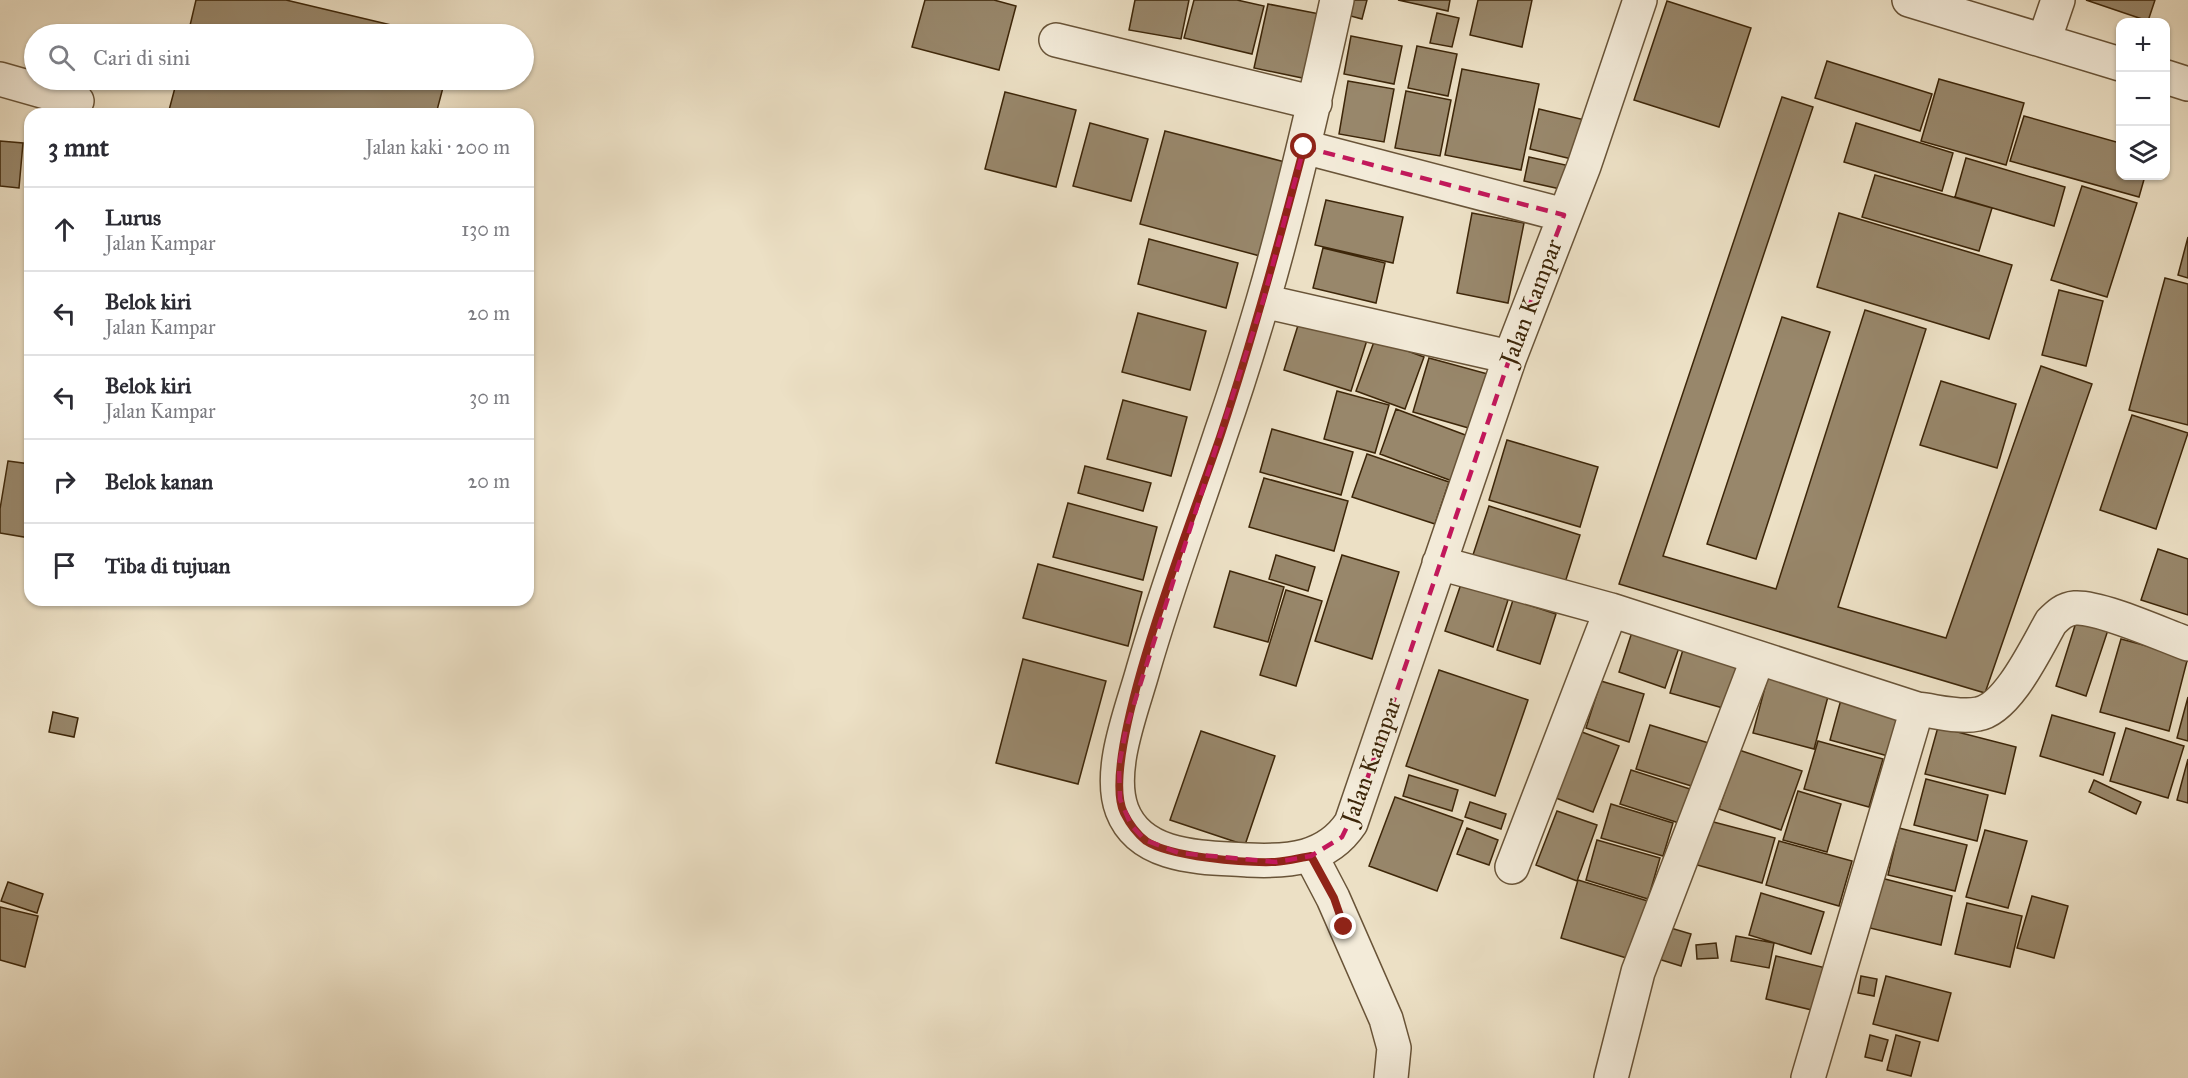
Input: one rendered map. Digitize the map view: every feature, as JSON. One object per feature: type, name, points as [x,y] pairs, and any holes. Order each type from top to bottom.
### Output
[{"type":"street","name":"Jalan Kampar","points":[[1337,0],[1315,103],[1263,301],[1222,432],[1165,594],[1126,729],[1117,785],[1122,811],[1145,840],[1160,848],[1179,853],[1275,862],[1311,856],[1342,837],[1352,823],[1510,357],[1584,166],[1640,0]]},
{"type":"street","points":[[1909,0],[2116,63]]},
{"type":"street","points":[[2044,41],[2058,0]]},
{"type":"street","points":[[1056,40],[1315,103]]},
{"type":"street","points":[[2170,78],[2188,84]]},
{"type":"street","points":[[0,79],[24,86]]},
{"type":"street","points":[[38,90],[76,101]]},
{"type":"street","points":[[1304,147],[1564,215]]},
{"type":"street","points":[[1263,301],[1510,357]]},
{"type":"street","points":[[1439,563],[1611,610],[1917,709],[1968,715],[1983,713],[1996,706],[2013,685],[2051,622],[2060,613],[2068,610],[2087,609],[2188,644]]},
{"type":"street","points":[[1512,867],[1611,610]]},
{"type":"street","points":[[1611,1078],[1638,972],[1758,658]]},
{"type":"street","points":[[1808,1078],[1917,709]]},
{"type":"street","points":[[1311,856],[1339,912],[1391,1033],[1394,1048],[1391,1078]]},
{"type":"highlighted area","points":[[1304,147],[1564,215],[1510,357],[1360,800],[1342,837],[1311,856],[1276,862],[1179,853],[1145,840],[1131,825],[1120,799],[1119,766],[1126,729],[1263,301]]},
{"type":"building","points":[[196,0],[286,0],[387,24],[190,24]]},
{"type":"building","points":[[925,0],[994,0],[1016,6],[999,70],[912,47]]},
{"type":"building","points":[[1135,0],[1189,0],[1181,39],[1129,30]]},
{"type":"building","points":[[1194,0],[1237,0],[1264,6],[1252,54],[1184,38]]},
{"type":"building","points":[[1351,0],[1367,0],[1362,19],[1347,15]]},
{"type":"building","points":[[1398,0],[1450,0],[1448,11]]},
{"type":"building","points":[[1478,0],[1532,0],[1522,47],[1470,35]]},
{"type":"building","points":[[2086,0],[2155,0],[2149,18],[2139,18]]},
{"type":"building","points":[[1667,1],[1751,28],[1719,127],[1634,100]]},
{"type":"building","points":[[1268,4],[1325,15],[1312,80],[1254,68]]},
{"type":"building","points":[[1437,13],[1459,18],[1452,47],[1430,43]]},
{"type":"building","points":[[1351,36],[1402,46],[1394,84],[1344,74]]},
{"type":"building","points":[[1417,46],[1457,54],[1448,96],[1408,88]]},
{"type":"building","points":[[1827,61],[1932,94],[1920,131],[1815,98]]},
{"type":"building","points":[[1462,69],[1539,84],[1521,170],[1445,155]]},
{"type":"building","points":[[1939,79],[2024,103],[2006,165],[1921,141]]},
{"type":"building","points":[[1348,81],[1394,89],[1384,142],[1339,134]]},
{"type":"building","points":[[174,90],[442,90],[438,108],[170,108]]},
{"type":"building","points":[[1406,91],[1451,100],[1440,156],[1395,148]]},
{"type":"building","points":[[1005,92],[1076,110],[1056,187],[985,169]]},
{"type":"building","points":[[1782,97],[1813,107],[1663,556],[1776,589],[1865,310],[1926,329],[1838,607],[1946,638],[2041,366],[2092,384],[1985,693],[1619,584]]},
{"type":"building","points":[[1539,109],[1589,121],[1580,161],[1530,149]]},
{"type":"building","points":[[2024,116],[2116,142],[2116,180],[2144,180],[2139,197],[2010,161]]},
{"type":"building","points":[[1090,123],[1148,139],[1131,201],[1073,186]]},
{"type":"building","points":[[1856,123],[1953,153],[1942,191],[1844,162]]},
{"type":"building","points":[[1165,131],[1285,162],[1260,256],[1140,224]]},
{"type":"building","points":[[0,141],[23,143],[19,188],[0,186]]},
{"type":"building","points":[[1529,157],[1570,166],[1565,190],[1524,181]]},
{"type":"building","points":[[1966,158],[2065,187],[2054,226],[1955,197]]},
{"type":"building","points":[[1875,175],[1992,208],[1979,251],[1862,217]]},
{"type":"building","points":[[2082,186],[2137,203],[2107,297],[2051,280]]},
{"type":"building","points":[[1326,200],[1403,217],[1393,263],[1315,245]]},
{"type":"building","points":[[1472,213],[1524,223],[1508,303],[1457,293]]},
{"type":"building","points":[[1839,213],[2012,265],[1989,339],[1817,287]]},
{"type":"building","points":[[2188,237],[2188,278],[2178,275]]},
{"type":"building","points":[[1149,239],[1238,263],[1226,308],[1138,284]]},
{"type":"building","points":[[1323,248],[1385,263],[1376,303],[1313,288]]},
{"type":"building","points":[[2165,278],[2188,284],[2188,425],[2129,410]]},
{"type":"building","points":[[2059,290],[2103,301],[2086,366],[2042,355]]},
{"type":"building","points":[[1138,313],[1206,331],[1190,390],[1122,372]]},
{"type":"building","points":[[1782,317],[1830,332],[1756,559],[1707,544]]},
{"type":"building","points":[[1300,319],[1367,340],[1351,391],[1284,370]]},
{"type":"building","points":[[1375,339],[1424,357],[1405,409],[1356,391]]},
{"type":"building","points":[[1429,358],[1495,376],[1479,431],[1413,412]]},
{"type":"building","points":[[1941,381],[2016,404],[1997,468],[1920,445]]},
{"type":"building","points":[[1337,391],[1389,405],[1375,453],[1324,439]]},
{"type":"building","points":[[1123,400],[1187,417],[1171,476],[1107,459]]},
{"type":"building","points":[[1396,409],[1468,436],[1452,481],[1380,454]]},
{"type":"building","points":[[2132,415],[2188,433],[2156,529],[2100,510]]},
{"type":"building","points":[[1272,429],[1353,452],[1341,495],[1260,472]]},
{"type":"building","points":[[1507,440],[1598,467],[1580,527],[1489,500]]},
{"type":"building","points":[[1367,454],[1449,482],[1435,524],[1352,497]]},
{"type":"building","points":[[8,461],[24,463],[24,537],[0,533],[0,509]]},
{"type":"building","points":[[1085,466],[1151,483],[1143,511],[1078,493]]},
{"type":"building","points":[[1264,478],[1348,501],[1334,551],[1249,527]]},
{"type":"building","points":[[1068,503],[1157,527],[1143,580],[1053,557]]},
{"type":"building","points":[[1489,506],[1580,535],[1563,589],[1471,561]]},
{"type":"building","points":[[2158,549],[2188,559],[2188,615],[2141,600]]},
{"type":"building","points":[[1276,555],[1315,567],[1308,591],[1269,579]]},
{"type":"building","points":[[1342,555],[1399,572],[1372,659],[1315,641]]},
{"type":"building","points":[[1038,564],[1142,592],[1128,646],[1023,618]]},
{"type":"building","points":[[1230,571],[1284,587],[1268,642],[1214,627]]},
{"type":"building","points":[[1461,584],[1508,600],[1493,647],[1445,631]]},
{"type":"building","points":[[1286,590],[1322,601],[1296,686],[1260,675]]},
{"type":"building","points":[[1513,600],[1556,614],[1540,664],[1497,650]]},
{"type":"building","points":[[2078,616],[2109,627],[2086,696],[2056,686]]},
{"type":"building","points":[[1634,626],[1681,642],[1665,688],[1619,672]]},
{"type":"building","points":[[2121,639],[2188,657],[2169,731],[2100,712]]},
{"type":"building","points":[[1685,643],[1744,660],[1730,710],[1670,693]]},
{"type":"building","points":[[1023,659],[1106,681],[1078,784],[996,763]]},
{"type":"building","points":[[1439,670],[1528,700],[1495,796],[1406,766]]},
{"type":"building","points":[[1769,672],[1830,689],[1814,749],[1753,733]]},
{"type":"building","points":[[1601,681],[1644,694],[1629,742],[1586,728]]},
{"type":"building","points":[[1842,696],[1900,711],[1888,756],[1830,740]]},
{"type":"building","points":[[2188,697],[2188,741],[2177,738]]},
{"type":"building","points":[[53,712],[78,718],[74,737],[49,732]]},
{"type":"building","points":[[2052,715],[2115,733],[2103,775],[2040,756]]},
{"type":"building","points":[[1650,725],[1712,744],[1698,788],[1636,769]]},
{"type":"building","points":[[1938,727],[2016,747],[2005,794],[1925,774]]},
{"type":"building","points":[[2126,728],[2184,746],[2168,798],[2110,781]]},
{"type":"building","points":[[1574,729],[1619,746],[1593,812],[1548,795]]},
{"type":"building","points":[[1201,731],[1275,756],[1245,845],[1170,820]]},
{"type":"building","points":[[1818,741],[1883,759],[1869,807],[1804,789]]},
{"type":"building","points":[[1739,750],[1802,771],[1781,830],[1719,809]]},
{"type":"building","points":[[2188,759],[2188,803],[2177,800]]},
{"type":"building","points":[[1631,770],[1690,789],[1679,823],[1620,804]]},
{"type":"building","points":[[1409,775],[1458,790],[1452,811],[1403,796]]},
{"type":"building","points":[[1926,779],[1988,795],[1977,841],[1914,825]]},
{"type":"building","points":[[2094,780],[2141,802],[2136,814],[2089,792]]},
{"type":"building","points":[[1798,791],[1841,804],[1827,852],[1783,840]]},
{"type":"building","points":[[1395,797],[1463,821],[1437,891],[1369,866]]},
{"type":"building","points":[[1470,802],[1506,814],[1501,829],[1465,817]]},
{"type":"building","points":[[1611,804],[1673,823],[1663,856],[1601,838]]},
{"type":"building","points":[[1557,811],[1597,825],[1577,881],[1536,865]]},
{"type":"building","points":[[1702,819],[1775,838],[1762,883],[1690,863]]},
{"type":"building","points":[[1467,828],[1498,840],[1489,865],[1457,854]]},
{"type":"building","points":[[1899,828],[1967,845],[1955,891],[1888,875]]},
{"type":"building","points":[[1985,830],[2027,841],[2008,908],[1966,897]]},
{"type":"building","points":[[1597,840],[1660,858],[1648,899],[1586,880]]},
{"type":"building","points":[[1779,841],[1852,861],[1839,906],[1766,885]]},
{"type":"building","points":[[1881,878],[1952,896],[1941,945],[1870,928]]},
{"type":"building","points":[[1578,880],[1651,902],[1633,960],[1561,938]]},
{"type":"building","points":[[8,882],[43,894],[37,913],[1,901]]},
{"type":"building","points":[[1761,893],[1824,912],[1811,954],[1749,935]]},
{"type":"building","points":[[2032,896],[2068,906],[2054,958],[2017,948]]},
{"type":"building","points":[[1967,903],[2022,916],[2010,967],[1955,954]]},
{"type":"building","points":[[0,907],[38,916],[25,967],[0,960]]},
{"type":"building","points":[[1664,926],[1691,934],[1681,966],[1655,958]]},
{"type":"building","points":[[1736,936],[1774,943],[1769,968],[1731,961]]},
{"type":"building","points":[[1716,943],[1718,958],[1697,959],[1696,945]]},
{"type":"building","points":[[1776,956],[1826,968],[1816,1011],[1766,999]]},
{"type":"building","points":[[1861,976],[1877,979],[1874,996],[1858,993]]},
{"type":"building","points":[[1886,976],[1951,993],[1938,1041],[1873,1024]]},
{"type":"building","points":[[1870,1035],[1888,1040],[1882,1061],[1865,1057]]},
{"type":"building","points":[[1896,1035],[1920,1042],[1911,1076],[1887,1070]]},
{"type":"route","points":[[1304,147],[1263,301],[1222,432],[1165,594],[1126,729],[1117,785],[1122,811],[1131,825],[1145,840],[1160,848],[1179,853],[1275,862],[1311,856],[1334,898],[1344,927]]}]
